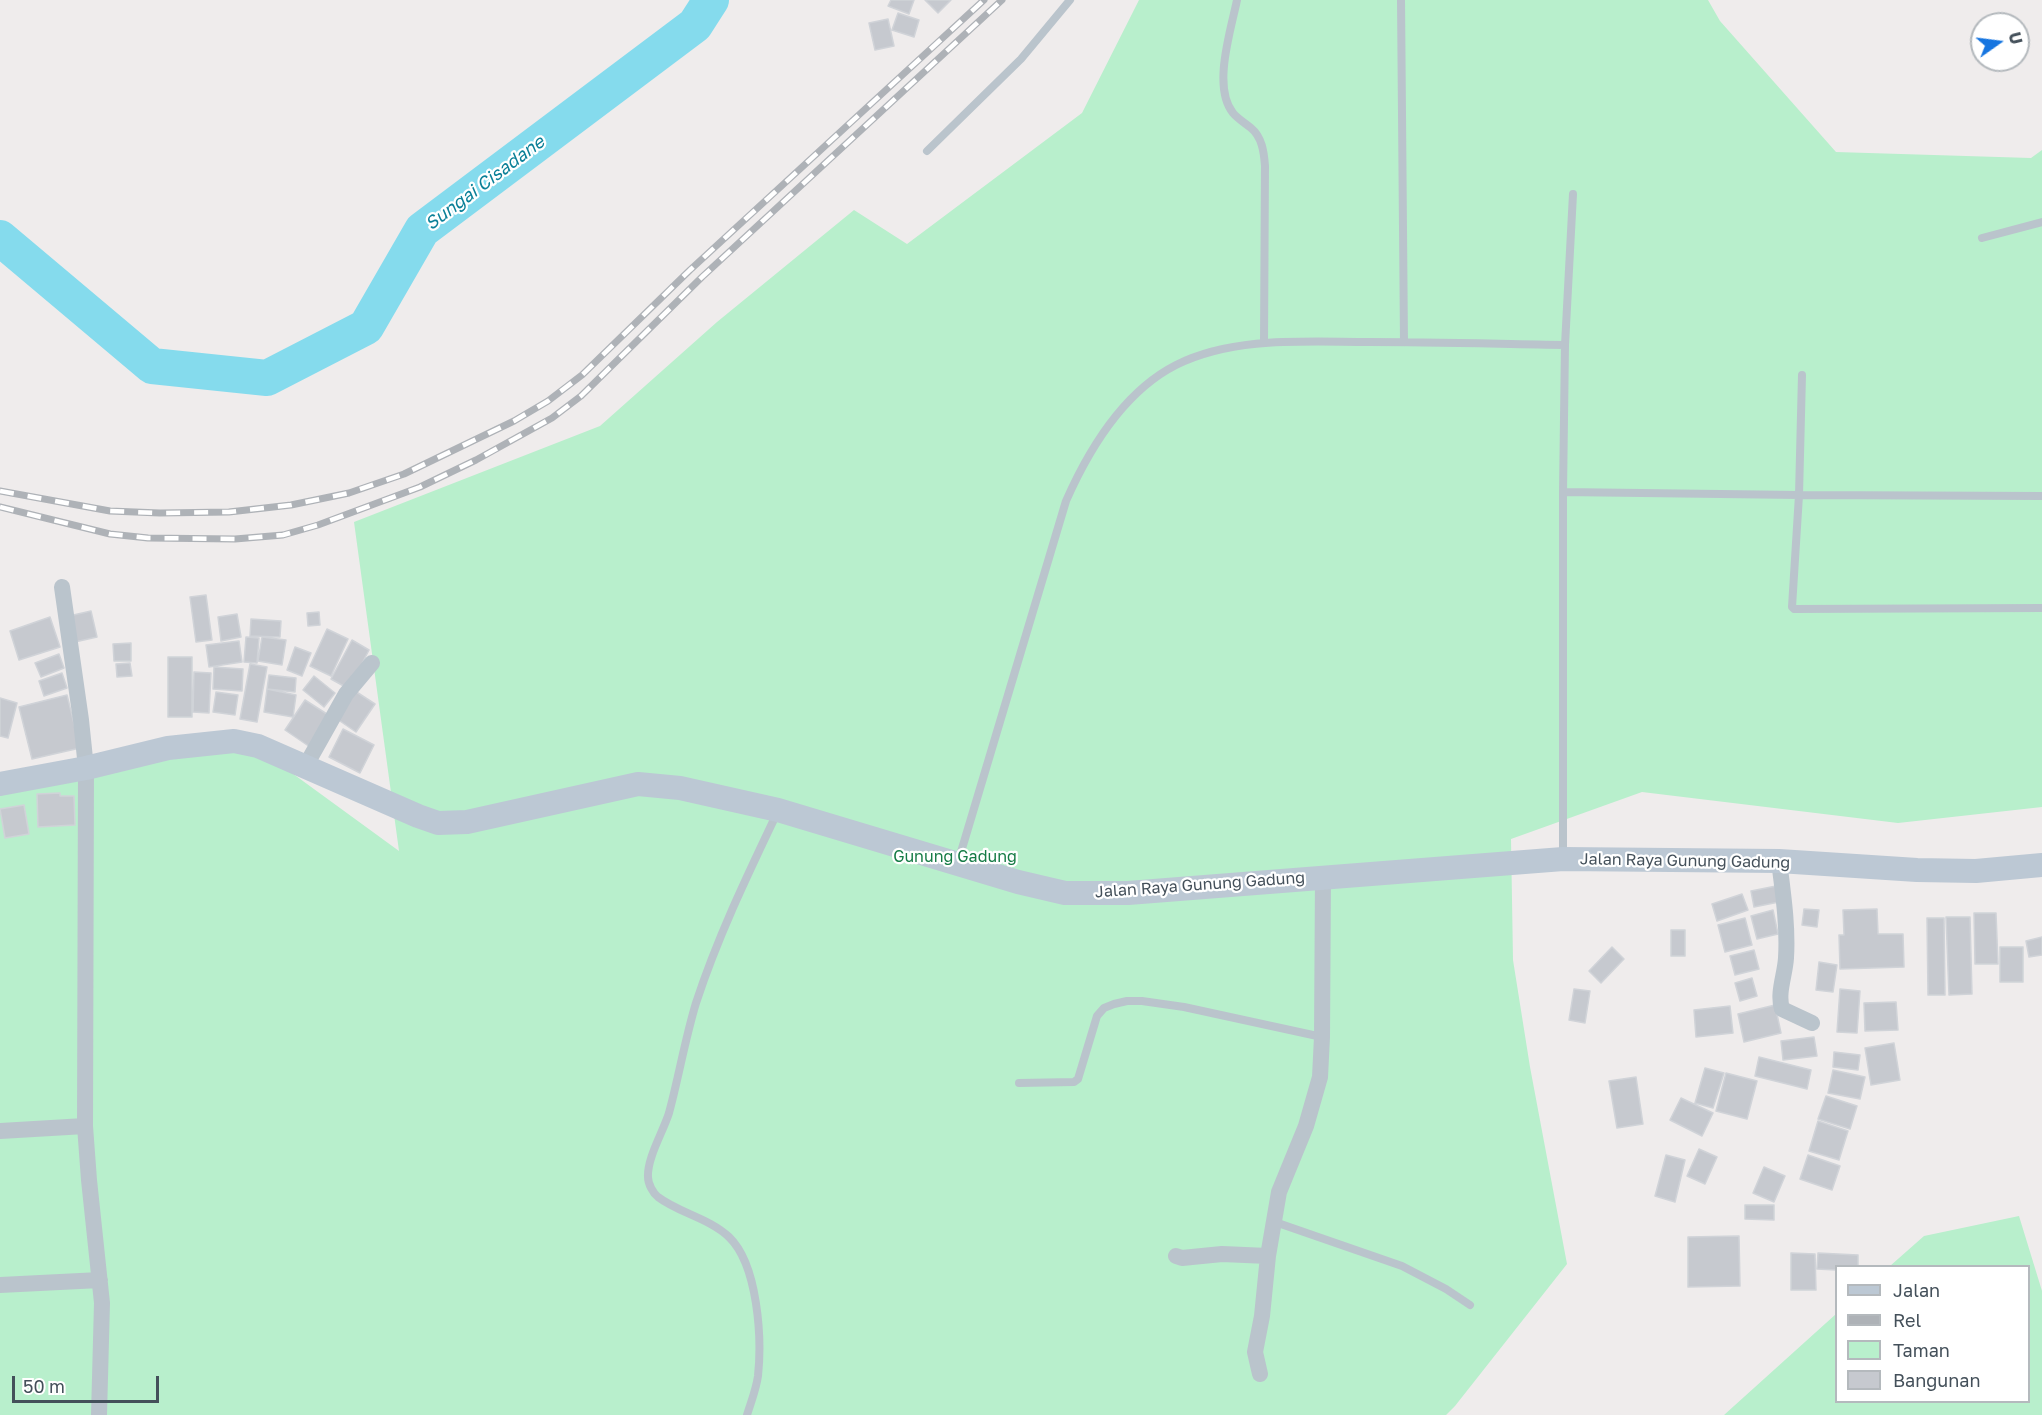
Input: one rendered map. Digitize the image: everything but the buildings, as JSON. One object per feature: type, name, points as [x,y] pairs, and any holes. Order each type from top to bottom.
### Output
[{"type":"street","points":[[62,587],[86,768],[85,1126],[100,1280],[102,1322],[99,1415]]},
{"type":"street","points":[[305,767],[346,694],[372,663]]},
{"type":"street","name":"Jalan Raya Gunung Gadung","points":[[0,784],[86,768],[168,748],[234,741],[258,746],[438,823],[467,822],[638,784],[680,788],[778,810],[1018,882],[1065,892],[1128,893],[1563,859],[1779,861],[1917,870],[1976,871],[2042,865]]},
{"type":"street","points":[[1779,861],[1785,903],[1786,934],[1786,958],[1780,1001],[1782,1009],[1812,1023]]},
{"type":"street","points":[[1260,1374],[1255,1352],[1262,1316],[1276,1206],[1320,1077],[1323,877]]},
{"type":"street","points":[[0,1131],[85,1126]]},
{"type":"street","points":[[1176,1257],[1222,1254],[1268,1256]]},
{"type":"street","points":[[0,1285],[100,1280]]},
{"type":"lane","points":[[927,151],[1021,59],[1070,0]]},
{"type":"lane","points":[[1237,0],[1223,83],[1228,104],[1234,114],[1254,130],[1260,138],[1263,151],[1265,166],[1264,342]]},
{"type":"lane","points":[[1401,0],[1404,342]]},
{"type":"lane","points":[[1563,859],[1565,345],[1573,194]]},
{"type":"lane","points":[[1982,238],[2042,222]]},
{"type":"lane","points":[[957,864],[1066,501],[1091,450],[1129,402],[1150,382],[1176,365],[1204,354],[1264,342],[1565,345]]},
{"type":"lane","points":[[1802,375],[1799,495],[1791,604],[1794,609],[2042,608]]},
{"type":"lane","points":[[1563,492],[2042,496]]},
{"type":"lane","points":[[747,1415],[755,1392],[759,1362],[755,1305],[747,1268],[730,1238],[717,1227],[658,1197],[648,1177],[650,1163],[668,1113],[696,1003],[727,920],[778,810]]},
{"type":"lane","points":[[1019,1083],[1074,1082],[1078,1079],[1097,1017],[1104,1008],[1127,1001],[1184,1007],[1322,1037]]},
{"type":"lane","points":[[1275,1222],[1402,1266],[1438,1284],[1470,1305]]},
{"type":"green space","name":"Gunung Gadung","points":[[1139,0],[1708,0],[1720,21],[1836,152],[2031,158],[2042,150],[2042,807],[1898,823],[1642,792],[1511,839],[1513,960],[1530,1067],[1567,1264],[1446,1415],[0,1415],[0,783],[86,768],[259,749],[399,851],[354,522],[600,426],[717,322],[854,210],[907,244],[1082,113]]},
{"type":"green space","points":[[2019,1216],[2042,1291],[2042,1415],[1724,1415],[1835,1315],[1835,1403],[2030,1403],[2030,1265],[1891,1265],[1924,1236]]},
{"type":"waterway","name":"Sungai Cisadane","points":[[0,238],[152,366],[267,378],[366,327],[422,230],[695,25],[711,0]]},
{"type":"railway","points":[[0,491],[110,511],[229,512],[291,505],[349,493],[404,474],[514,421],[548,401],[582,375],[690,270],[984,0]]},
{"type":"railway","points":[[0,507],[110,534],[148,538],[235,539],[283,535],[318,525],[420,487],[476,460],[552,418],[581,396],[702,277],[1002,0]]}]
